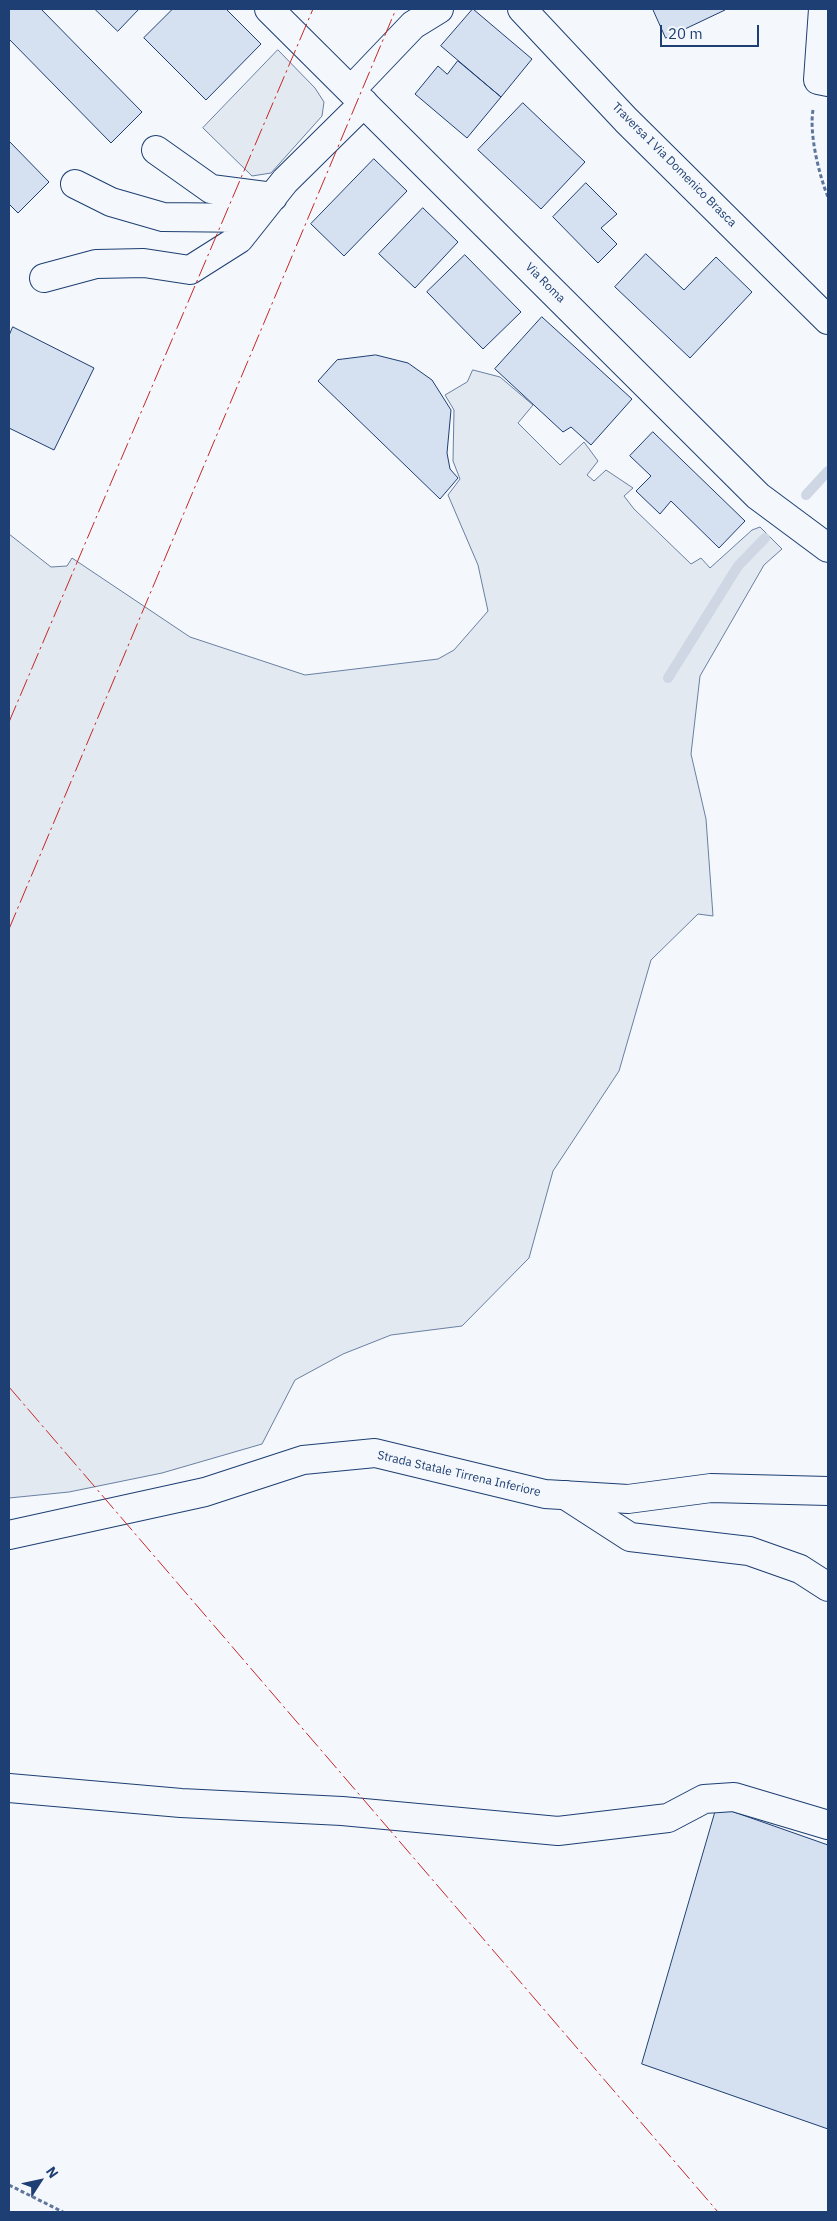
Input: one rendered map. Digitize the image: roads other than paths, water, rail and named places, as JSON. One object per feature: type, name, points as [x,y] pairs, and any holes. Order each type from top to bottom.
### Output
[{"type":"street","name":"Via Roma","points":[[270,9],[758,496],[828,548]]},
{"type":"street","points":[[44,278],[96,264],[144,263],[190,270],[239,239],[285,181],[358,96],[413,25],[439,9]]},
{"type":"street","name":"Traversa I Via Domenico Brasca","points":[[522,9],[626,120],[828,320]]},
{"type":"street","points":[[823,9],[823,81]]},
{"type":"street","points":[[156,150],[210,189],[273,197]]},
{"type":"street","points":[[75,184],[111,202],[163,217],[256,218]]},
{"type":"street","name":"Strada Statale Tirrena Inferiore","points":[[9,1535],[205,1492],[303,1460],[375,1453],[545,1494],[628,1499],[711,1488],[828,1491]]},
{"type":"street","points":[[565,1495],[630,1537],[749,1551],[800,1568],[828,1587]]},
{"type":"street","points":[[9,1788],[181,1803],[342,1811],[558,1831],[668,1818],[704,1799],[734,1797],[828,1825]]},
{"type":"waterway","points":[[806,495],[828,471]]},
{"type":"waterway","points":[[668,678],[738,566],[765,538]]}]
